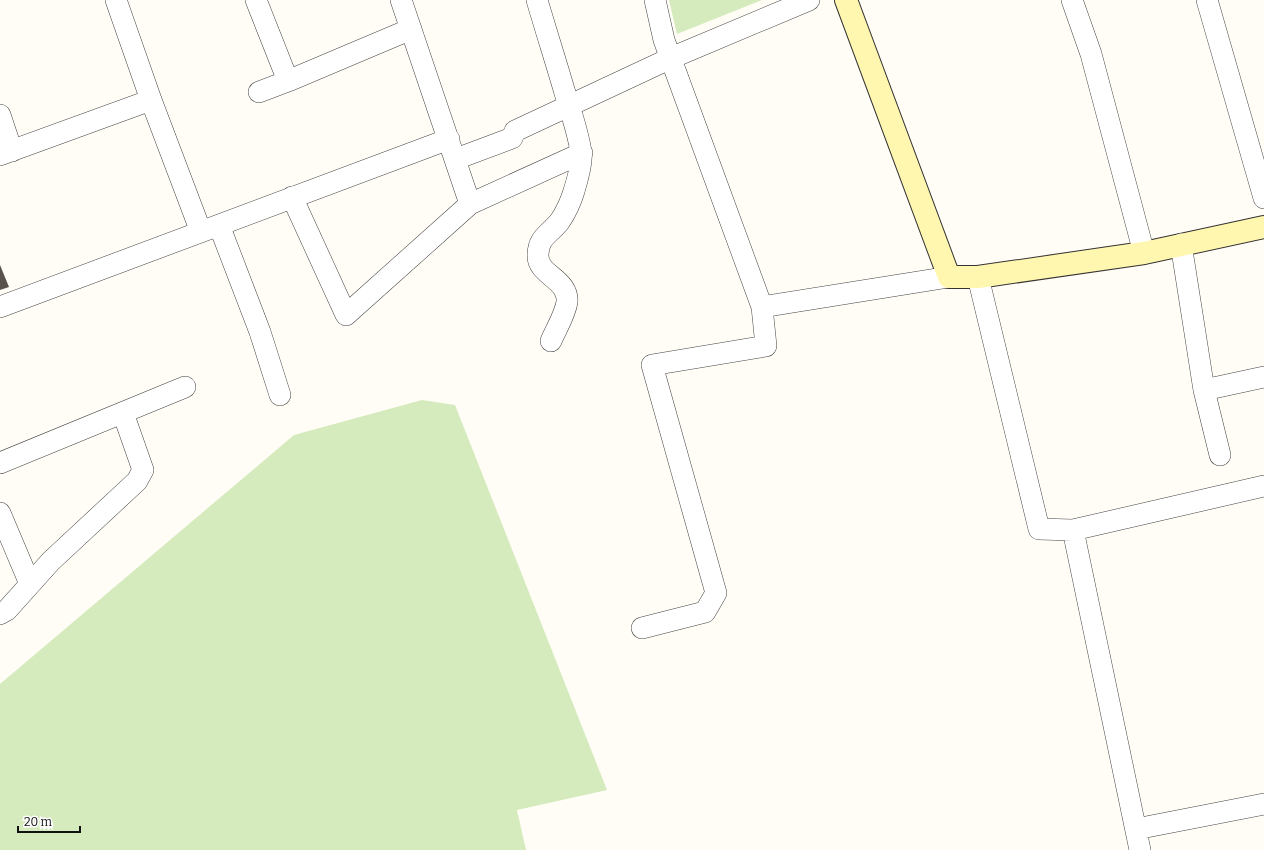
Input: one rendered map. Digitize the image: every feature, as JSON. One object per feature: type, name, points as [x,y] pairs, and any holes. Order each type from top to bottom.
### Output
[{"type":"street","points":[[116,0],[151,100],[260,332],[280,395]]},
{"type":"street","points":[[256,0],[288,82]]},
{"type":"street","points":[[401,0],[470,204]]},
{"type":"street","points":[[537,0],[582,153],[578,177],[569,205],[559,222],[541,239],[537,256],[541,266],[555,279],[566,293],[566,309],[551,341]]},
{"type":"street","points":[[642,628],[705,612],[716,593],[652,364],[766,346],[762,307],[670,58],[664,40],[655,0]]},
{"type":"street","points":[[456,159],[512,138],[515,130],[670,58],[809,0]]},
{"type":"street","points":[[846,0],[950,277]]},
{"type":"street","points":[[1072,0],[1091,54],[1144,252]]},
{"type":"street","points":[[1207,0],[1264,198]]},
{"type":"street","points":[[259,92],[288,82],[411,29]]},
{"type":"street","points":[[0,115],[6,153],[151,100]]},
{"type":"street","points":[[0,307],[449,139]]},
{"type":"street","points":[[292,198],[346,315],[470,204],[582,153]]},
{"type":"street","points":[[762,307],[950,277],[978,277],[1144,252],[1264,227]]},
{"type":"street","points":[[1181,244],[1204,390],[1220,455]]},
{"type":"street","points":[[978,277],[1039,529],[1074,530],[1264,486]]},
{"type":"street","points":[[1204,390],[1264,377]]},
{"type":"street","points":[[0,463],[186,387]]},
{"type":"street","points":[[0,614],[7,610],[51,561],[137,481],[143,470],[123,413]]},
{"type":"street","points":[[0,513],[30,584]]},
{"type":"street","points":[[1074,530],[1140,850]]},
{"type":"street","points":[[1136,829],[1264,804]]},
{"type":"green space","points":[[669,0],[762,0],[677,34]]},
{"type":"green space","points":[[422,400],[455,405],[607,790],[517,810],[526,850],[0,850],[0,684],[294,435]]},
{"type":"building","points":[[0,265],[9,287],[0,290]]}]
